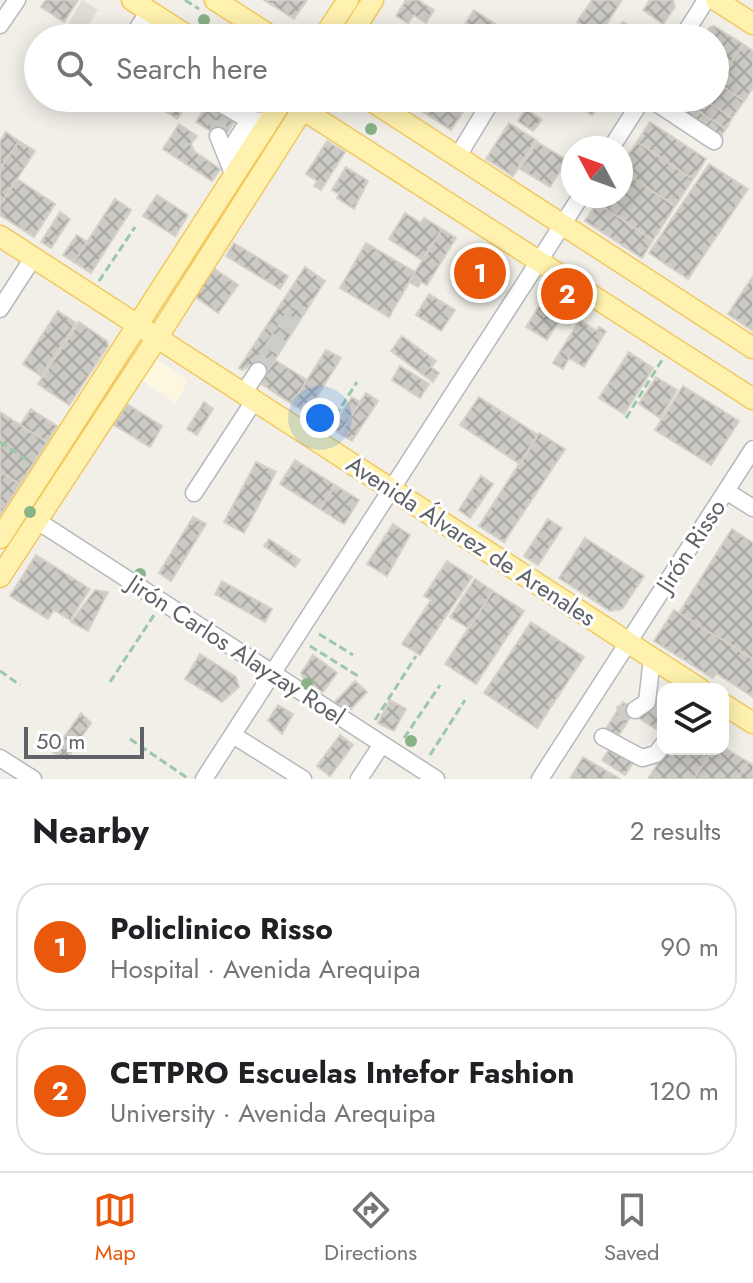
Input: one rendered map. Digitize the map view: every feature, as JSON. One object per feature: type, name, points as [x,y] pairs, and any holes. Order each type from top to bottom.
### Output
[{"type":"main road","points":[[215,0],[252,24]]},
{"type":"main road","points":[[332,24],[348,0]]},
{"type":"main road","points":[[358,24],[373,0]]},
{"type":"main road","points":[[716,0],[753,24]]},
{"type":"main road","points":[[141,5],[170,24]]},
{"type":"main road","points":[[0,538],[275,112]]},
{"type":"main road","points":[[0,577],[301,112]]},
{"type":"main road","points":[[318,112],[538,262],[753,399]]},
{"type":"main road","points":[[389,112],[753,348]]},
{"type":"main road","name":"Avenida Álvarez de Arenales","points":[[0,236],[691,683]]},
{"type":"main road","points":[[729,708],[753,723]]},
{"type":"street","points":[[0,25],[17,0]]},
{"type":"street","points":[[691,24],[706,0]]},
{"type":"street","points":[[233,112],[246,119],[270,121]]},
{"type":"street","points":[[226,156],[249,112]]},
{"type":"street","points":[[458,156],[485,112]]},
{"type":"street","points":[[619,136],[636,112]]},
{"type":"street","points":[[668,112],[714,141]]},
{"type":"street","points":[[218,136],[234,176]]},
{"type":"street","points":[[204,779],[573,208]]},
{"type":"street","points":[[0,309],[33,258]]},
{"type":"street","points":[[194,493],[248,397],[258,371]]},
{"type":"street","name":"Jirón Risso","points":[[540,779],[726,491],[748,468],[753,449]]},
{"type":"street","points":[[726,491],[753,508]]},
{"type":"street","name":"Jirón Carlos Alayzay Roel","points":[[36,520],[436,779]]},
{"type":"street","points":[[635,710],[647,702],[652,658]]},
{"type":"street","points":[[233,735],[303,779]]},
{"type":"street","points":[[603,737],[642,758],[657,753]]},
{"type":"street","points":[[359,779],[388,748]]},
{"type":"street","points":[[0,758],[33,779]]},
{"type":"path","points":[[90,295],[135,227]]},
{"type":"path","points":[[626,418],[671,346]]},
{"type":"path","points":[[319,443],[357,382]]},
{"type":"path","points":[[0,442],[44,470]]},
{"type":"path","points":[[110,682],[162,602]]},
{"type":"path","points":[[300,631],[353,655]]},
{"type":"path","points":[[300,631],[358,676]]},
{"type":"path","points":[[366,733],[416,656]]},
{"type":"path","points":[[0,671],[20,685]]},
{"type":"path","points":[[388,748],[440,685]]},
{"type":"path","points":[[421,769],[465,700]]},
{"type":"path","points":[[130,739],[189,779]]},
{"type":"shaded area","points":[[82,0],[98,10],[89,24],[68,24]]},
{"type":"shaded area","points":[[154,358],[188,380],[176,403],[140,379]]},
{"type":"building","points":[[46,0],[78,0],[64,22],[41,7]]},
{"type":"building","points":[[264,0],[307,0],[294,19]]},
{"type":"building","points":[[406,0],[418,0],[434,10],[426,23],[414,15],[408,23],[396,16]]},
{"type":"building","points":[[592,0],[622,0],[607,24],[577,22]]},
{"type":"building","points":[[650,0],[673,0],[675,7],[663,24],[643,10]]},
{"type":"building","points":[[474,10],[495,24],[465,24]]},
{"type":"building","points":[[729,35],[743,44],[729,63]]},
{"type":"building","points":[[743,44],[753,51],[753,88],[744,101],[729,91],[729,66]]},
{"type":"building","points":[[729,91],[744,101],[732,118],[723,112],[729,112]]},
{"type":"building","points":[[166,112],[182,112],[177,119]]},
{"type":"building","points":[[202,112],[218,112],[234,122],[223,139],[196,122]]},
{"type":"building","points":[[423,112],[463,112],[451,130]]},
{"type":"building","points":[[524,112],[530,112],[542,120],[533,131],[518,121]]},
{"type":"building","points":[[679,112],[700,112],[726,129],[719,139]]},
{"type":"building","points":[[700,112],[723,112],[732,118],[726,129]]},
{"type":"building","points":[[650,122],[706,159],[693,179],[637,142]]},
{"type":"building","points":[[509,123],[536,140],[513,176],[486,159]]},
{"type":"building","points":[[179,124],[197,136],[191,144],[194,151],[220,169],[212,181],[163,149]]},
{"type":"building","points":[[6,132],[19,141],[0,169],[0,141]]},
{"type":"building","points":[[19,141],[35,151],[0,205],[0,169]]},
{"type":"building","points":[[327,141],[345,152],[321,190],[314,186],[317,181],[306,174]]},
{"type":"building","points":[[537,142],[561,156],[561,170],[550,187],[520,169]]},
{"type":"building","points":[[637,142],[693,179],[675,206],[633,178],[633,148]]},
{"type":"building","points":[[709,164],[748,189],[688,279],[649,253]]},
{"type":"building","points":[[346,167],[368,181],[354,209],[337,198],[339,194],[332,190]]},
{"type":"building","points":[[633,178],[675,206],[653,240],[605,208],[633,208]]},
{"type":"building","points":[[17,179],[55,204],[34,237],[0,215],[0,205]]},
{"type":"building","points":[[157,195],[188,215],[175,236],[143,216]]},
{"type":"building","points":[[115,199],[131,210],[91,273],[74,262]]},
{"type":"building","points":[[594,208],[605,208],[653,240],[642,258],[585,221]]},
{"type":"building","points":[[60,212],[70,219],[51,248],[41,242]]},
{"type":"building","points":[[405,213],[421,223],[424,218],[442,229],[422,260],[389,239]]},
{"type":"building","points":[[442,229],[456,238],[427,285],[421,282],[418,287],[409,282]]},
{"type":"building","points":[[77,235],[87,242],[74,262],[63,255]]},
{"type":"building","points":[[234,243],[288,276],[280,289],[226,256]]},
{"type":"building","points":[[366,243],[415,272],[389,317],[340,288]]},
{"type":"building","points":[[474,248],[505,268],[486,298],[455,278]]},
{"type":"building","points":[[212,267],[238,285],[218,313],[193,295]]},
{"type":"building","points":[[305,267],[325,281],[260,383],[260,372],[250,366],[242,370],[239,368]]},
{"type":"building","points":[[753,276],[753,331],[728,314]]},
{"type":"building","points":[[429,294],[455,310],[441,331],[416,315]]},
{"type":"building","points":[[545,297],[566,310],[547,340],[526,327]]},
{"type":"building","points":[[58,311],[76,323],[41,376],[23,364]]},
{"type":"building","points":[[580,320],[597,331],[599,327],[606,331],[584,367],[569,358],[563,369],[553,363]]},
{"type":"building","points":[[79,322],[107,341],[108,346],[69,405],[38,384]]},
{"type":"building","points":[[402,336],[436,361],[431,367],[439,373],[433,382],[391,351]]},
{"type":"building","points":[[326,350],[341,358],[307,413],[292,404]]},
{"type":"building","points":[[629,352],[653,368],[624,414],[599,398]]},
{"type":"building","points":[[275,360],[307,380],[292,404],[260,383]]},
{"type":"building","points":[[400,366],[429,384],[420,398],[392,380]]},
{"type":"building","points":[[656,377],[677,390],[660,418],[639,404]]},
{"type":"building","points":[[683,386],[739,421],[711,465],[655,430]]},
{"type":"building","points":[[366,393],[378,401],[352,441],[340,434]]},
{"type":"building","points":[[352,397],[360,402],[340,434],[332,428]]},
{"type":"building","points":[[479,397],[538,435],[520,464],[460,425]]},
{"type":"building","points":[[204,402],[213,409],[197,435],[187,429]]},
{"type":"building","points":[[127,404],[162,426],[150,447],[114,425]]},
{"type":"building","points":[[31,409],[57,426],[47,442],[20,425]]},
{"type":"building","points":[[0,412],[47,442],[20,484],[0,471]]},
{"type":"building","points":[[539,433],[565,449],[504,542],[479,526]]},
{"type":"building","points":[[295,460],[335,485],[320,509],[280,484]]},
{"type":"building","points":[[256,462],[276,472],[244,533],[224,522]]},
{"type":"building","points":[[0,471],[20,484],[0,515]]},
{"type":"building","points":[[481,476],[493,484],[470,518],[459,510]]},
{"type":"building","points":[[335,485],[359,500],[344,524],[320,509]]},
{"type":"building","points":[[193,517],[206,524],[171,581],[159,573]]},
{"type":"building","points":[[548,519],[562,528],[538,565],[524,556]]},
{"type":"building","points":[[393,524],[410,535],[387,576],[367,564]]},
{"type":"building","points":[[732,529],[753,543],[753,659],[679,613]]},
{"type":"building","points":[[585,538],[644,576],[622,609],[610,611],[559,578]]},
{"type":"building","points":[[269,539],[300,560],[295,567],[264,546]]},
{"type":"building","points":[[36,555],[90,589],[70,620],[54,610],[48,619],[10,596]]},
{"type":"building","points":[[447,561],[472,577],[420,655],[402,644],[431,600],[424,596]]},
{"type":"building","points":[[475,579],[493,591],[468,628],[450,617]]},
{"type":"building","points":[[222,581],[272,609],[265,622],[215,594]]},
{"type":"building","points":[[95,590],[108,592],[88,631],[71,622]]},
{"type":"building","points":[[493,591],[524,611],[476,684],[445,664]]},
{"type":"building","points":[[674,610],[753,659],[753,697],[716,673],[713,678],[654,641]]},
{"type":"building","points":[[531,622],[584,657],[537,728],[484,693]]},
{"type":"building","points":[[200,654],[236,677],[239,687],[222,702],[185,679]]},
{"type":"building","points":[[313,655],[337,673],[323,692],[306,685],[301,673]]},
{"type":"building","points":[[355,681],[367,692],[351,709],[334,703]]},
{"type":"building","points":[[653,693],[657,695],[656,729],[637,717]]},
{"type":"building","points":[[390,700],[406,709],[394,731],[378,723]]},
{"type":"building","points":[[623,702],[635,710],[617,738],[605,730]]},
{"type":"building","points":[[278,705],[293,714],[282,734],[268,720]]},
{"type":"building","points":[[81,713],[91,723],[67,759],[53,753]]},
{"type":"building","points":[[340,735],[353,745],[330,776],[317,766]]},
{"type":"building","points":[[612,746],[634,761],[625,775],[602,760]]},
{"type":"building","points":[[729,751],[748,762],[738,779],[694,779],[709,755],[729,755]]},
{"type":"building","points":[[663,755],[709,755],[694,779],[648,779]]},
{"type":"building","points":[[583,757],[620,779],[570,779]]},
{"type":"building","points":[[748,762],[753,765],[753,779],[738,779]]},
{"type":"tunnel","points":[[218,136],[219,113]]},
{"type":"tunnel","points":[[258,371],[300,304]]},
{"type":"tunnel","points":[[647,702],[657,707]]},
{"type":"tunnel","points":[[618,714],[635,710]]},
{"type":"place","name":"Policlinico Risso","points":[[480,273]]},
{"type":"place","name":"CETPRO Escuelas Intefor Fashion","points":[[567,294]]}]
